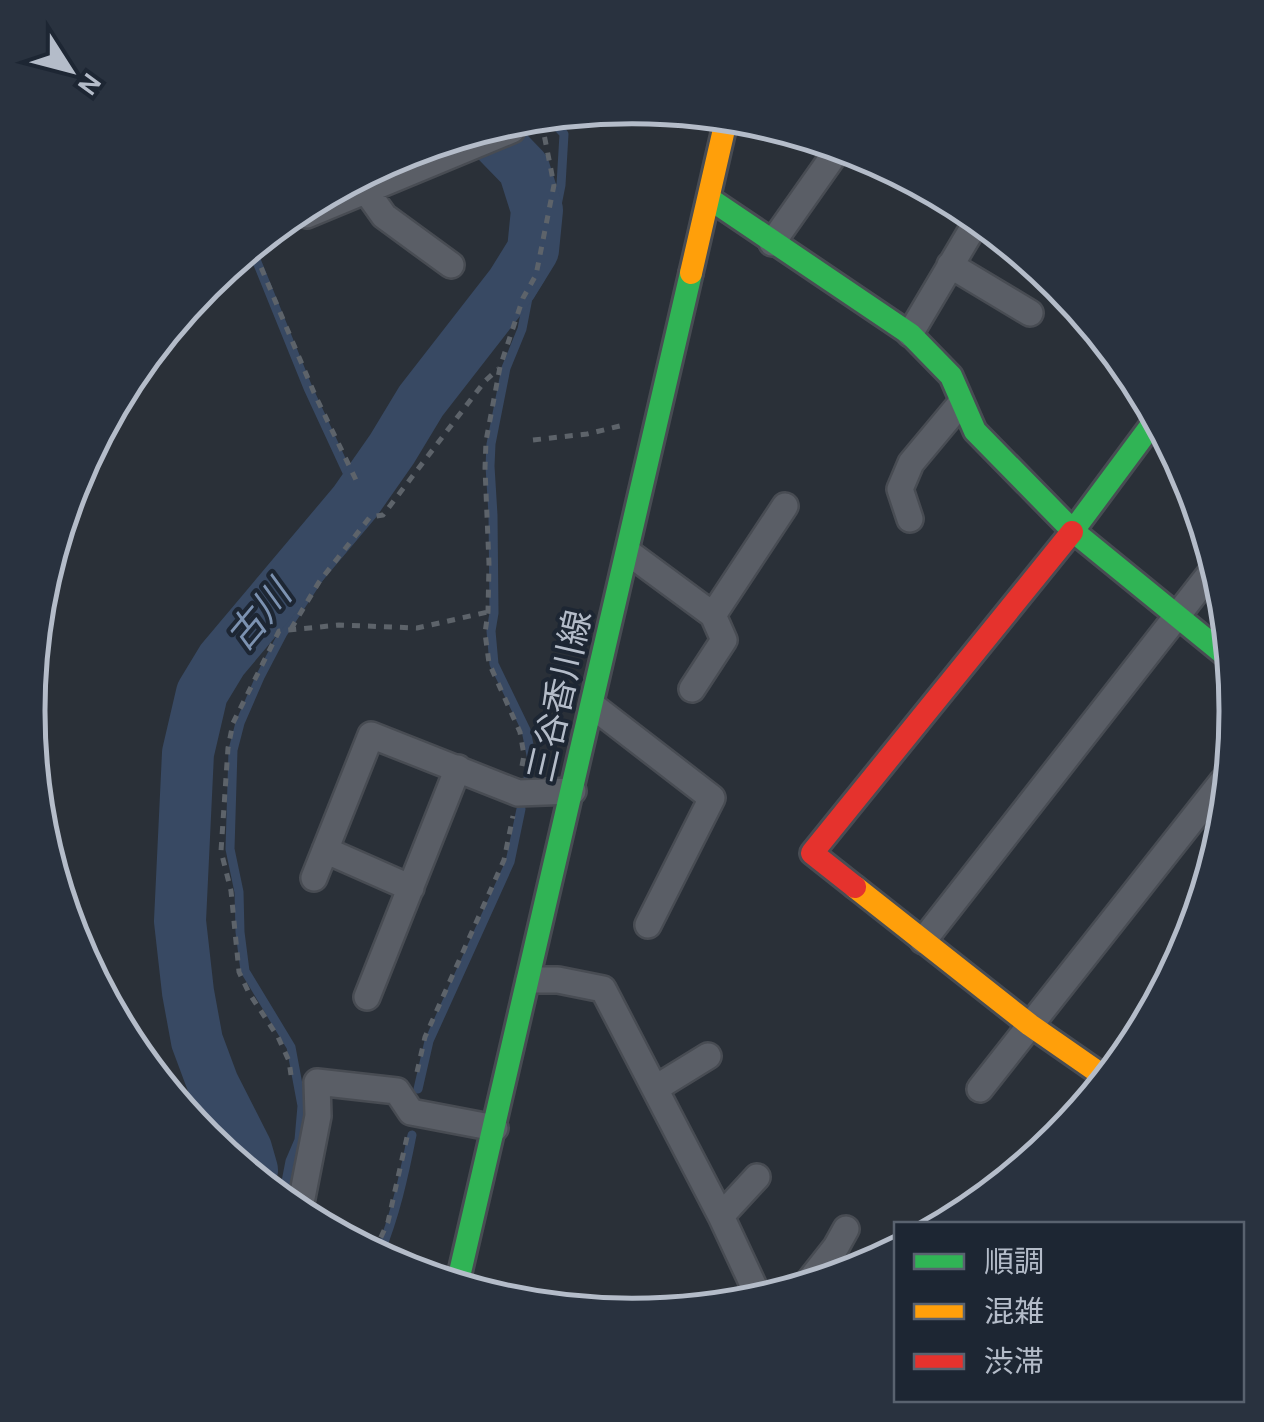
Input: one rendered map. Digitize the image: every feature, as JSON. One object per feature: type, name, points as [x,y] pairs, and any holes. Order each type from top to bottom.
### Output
[{"type":"street","name":"三谷香川線","points":[[460,1272],[724,131]]},
{"type":"street","points":[[340,203],[457,151]]},
{"type":"street","points":[[772,243],[831,159]]},
{"type":"street","points":[[367,192],[384,216],[451,265]]},
{"type":"street","points":[[710,199],[910,334],[951,376],[975,431],[1072,531],[1215,647]]},
{"type":"street","points":[[910,334],[970,232]]},
{"type":"street","points":[[950,266],[1030,313]]},
{"type":"street","points":[[910,518],[900,489],[911,462],[961,403]]},
{"type":"street","points":[[1096,1071],[1030,1025],[812,853],[1072,531],[1147,431]]},
{"type":"street","points":[[713,614],[785,506]]},
{"type":"street","points":[[628,553],[713,614],[724,640],[692,690]]},
{"type":"street","points":[[923,941],[1205,582]]},
{"type":"street","points":[[593,706],[712,798],[648,925]]},
{"type":"street","points":[[314,878],[371,735],[518,793],[574,791]]},
{"type":"street","points":[[366,997],[458,768]]},
{"type":"street","points":[[980,1089],[1213,793]]},
{"type":"street","points":[[325,850],[410,888]]},
{"type":"street","points":[[529,980],[558,980],[603,989],[753,1285]]},
{"type":"street","points":[[656,1088],[708,1056]]},
{"type":"street","points":[[302,1196],[318,1116],[317,1082],[396,1091],[411,1112],[495,1128]]},
{"type":"street","points":[[721,1216],[757,1178]]},
{"type":"street","points":[[820,1267],[846,1229]]},
{"type":"path","points":[[379,1240],[388,1222],[425,1038],[504,860],[524,755],[520,732],[488,663],[484,633],[489,564],[485,468],[500,367],[523,298],[536,275],[544,243],[554,185],[543,131]]},
{"type":"path","points":[[257,260],[315,395],[358,482]]},
{"type":"path","points":[[291,629],[320,582],[370,517],[383,515],[485,381],[500,367]]},
{"type":"path","points":[[533,440],[600,431],[660,417]]},
{"type":"path","points":[[292,1076],[278,1036],[248,993],[239,972],[231,891],[220,851],[233,723],[278,631],[340,625],[416,628],[488,612]]},
{"type":"waterway","points":[[527,783],[532,760],[526,730],[494,664],[491,444],[506,368],[549,245],[561,185],[564,134],[559,129]]},
{"type":"waterway","name":"古川","points":[[247,1154],[197,1041],[180,921],[188,753],[202,693],[222,660],[355,502],[421,401],[512,284],[533,250],[537,210],[524,169],[496,140]]},
{"type":"waterway","points":[[257,262],[308,388],[358,496],[361,514],[283,633],[240,723],[233,750],[230,849],[239,892],[245,971],[291,1047],[302,1106],[299,1140],[285,1184]]},
{"type":"waterway","points":[[418,1089],[429,1041],[510,862],[521,809]]},
{"type":"waterway","points":[[384,1242],[412,1135]]},
{"type":"traffic: fast","points":[[710,199],[910,334],[951,376],[975,431],[1073,531],[1215,647]]},
{"type":"traffic: fast","points":[[460,1272],[691,273]]},
{"type":"traffic: fast","points":[[1072,532],[1147,431]]},
{"type":"traffic: slow","points":[[691,273],[724,131]]},
{"type":"traffic: slow","points":[[855,887],[1030,1025],[1096,1071]]},
{"type":"traffic: jam","points":[[855,887],[812,853],[1072,532]]}]
